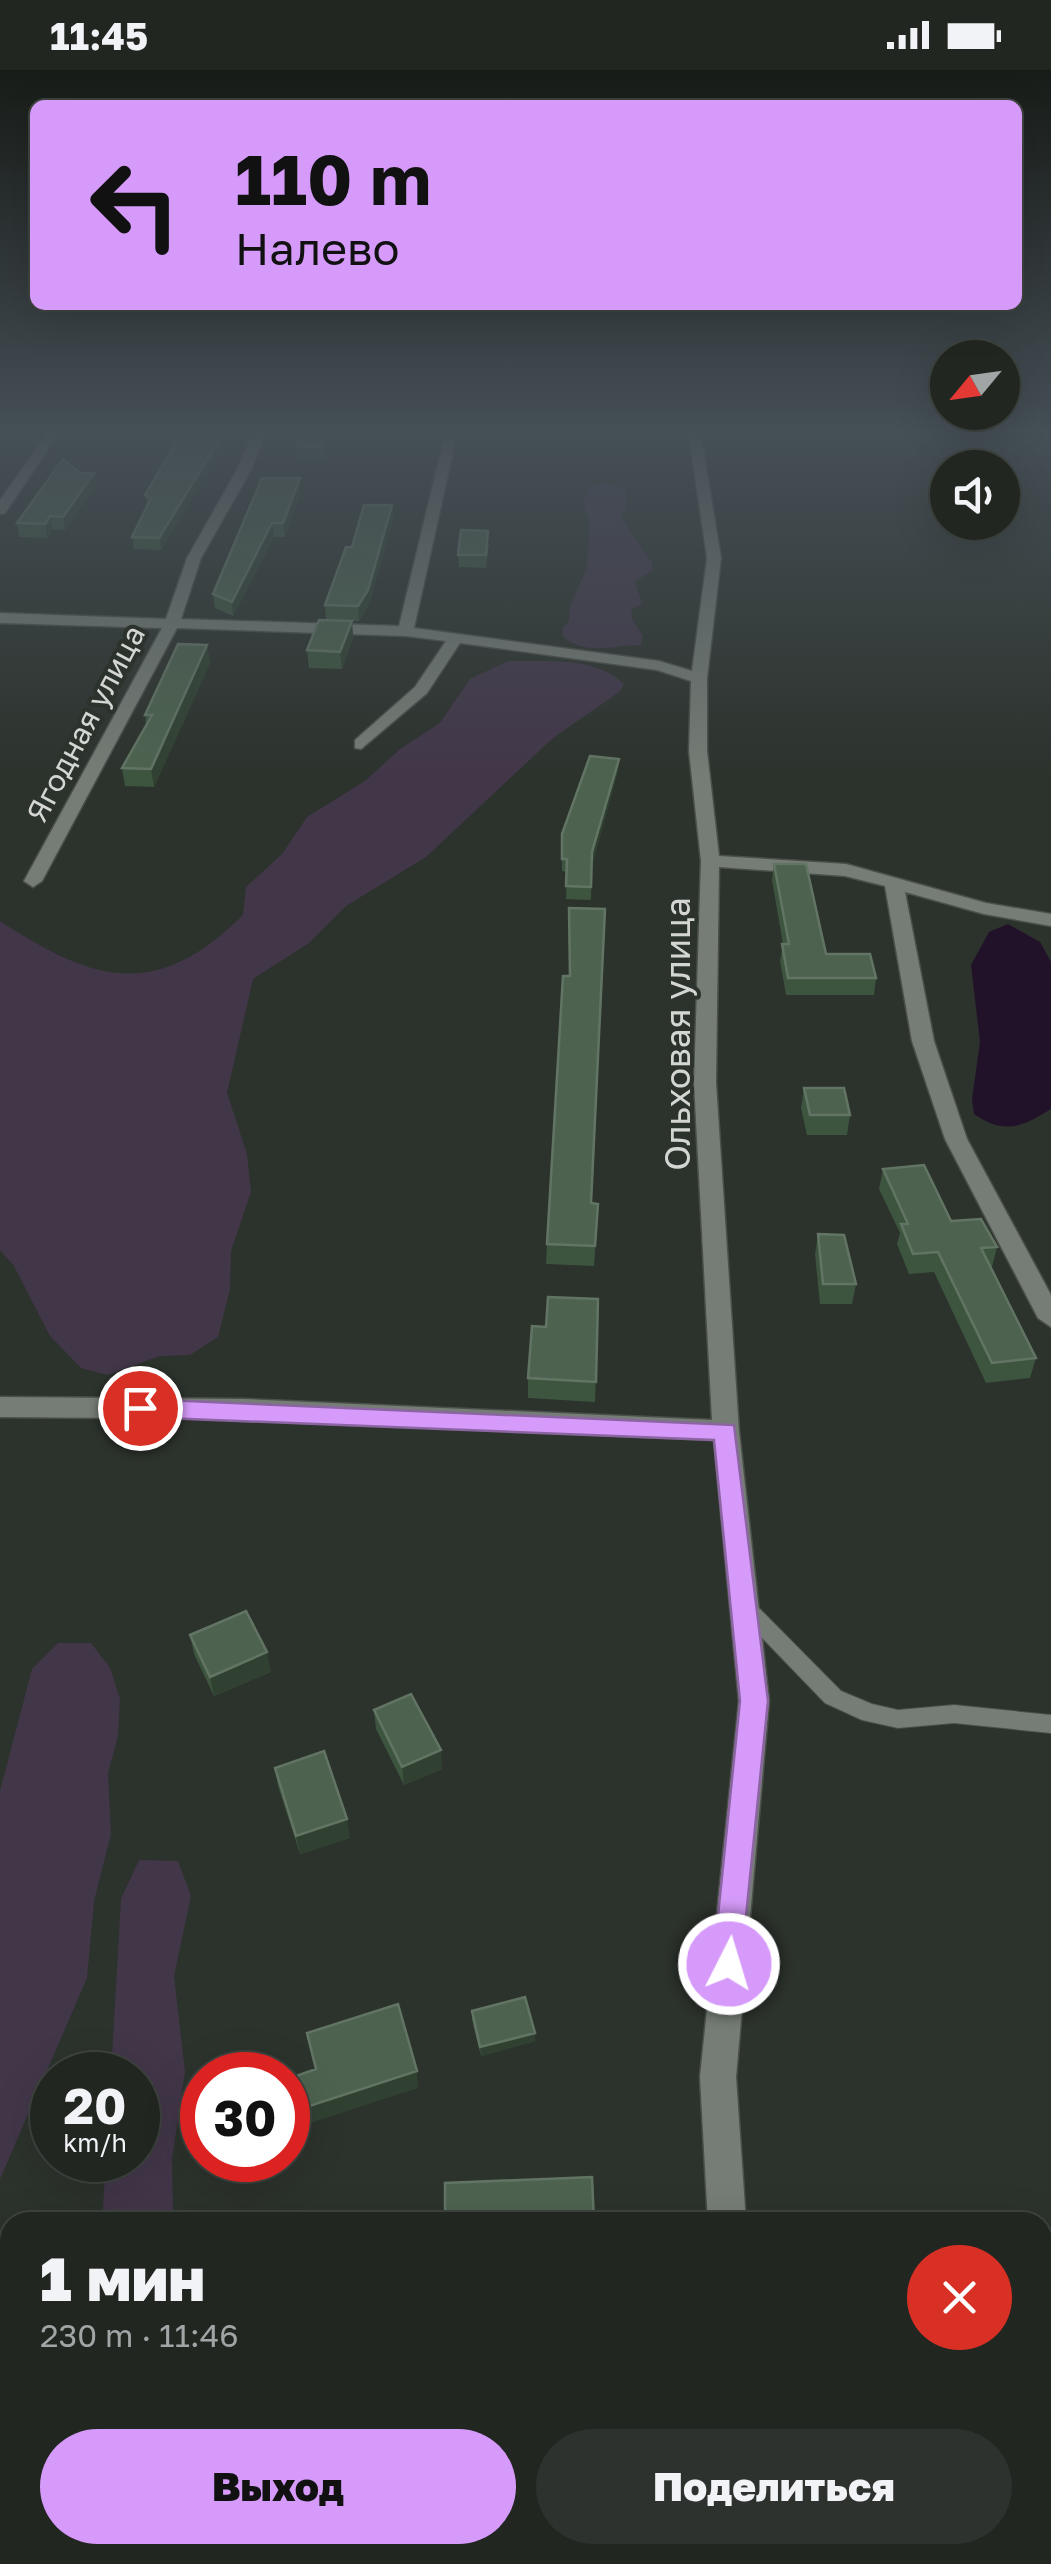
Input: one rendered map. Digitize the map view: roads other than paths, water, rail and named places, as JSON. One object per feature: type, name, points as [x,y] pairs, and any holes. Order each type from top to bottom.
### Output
[{"type":"street","name":"Ягодная улица","points":[[33,881],[172,623],[201,545]]},
{"type":"street","points":[[406,631],[426,545]]},
{"type":"street","name":"Ольховая улица","points":[[712,545],[714,558],[699,678],[698,751],[710,860],[706,1083],[726,1432],[754,1701],[718,2077],[726,2212]]},
{"type":"street","points":[[0,618],[406,631],[659,666],[699,678]]},
{"type":"street","points":[[361,744],[421,690],[456,637]]},
{"type":"street","points":[[710,860],[846,870],[894,886],[1051,920]]},
{"type":"street","points":[[894,886],[923,1041],[956,1139],[1051,1318]]},
{"type":"street","points":[[0,1407],[244,1410],[726,1432]]},
{"type":"lane","points":[[746,1608],[833,1697],[870,1712],[898,1720],[954,1714],[1051,1724]]}]
